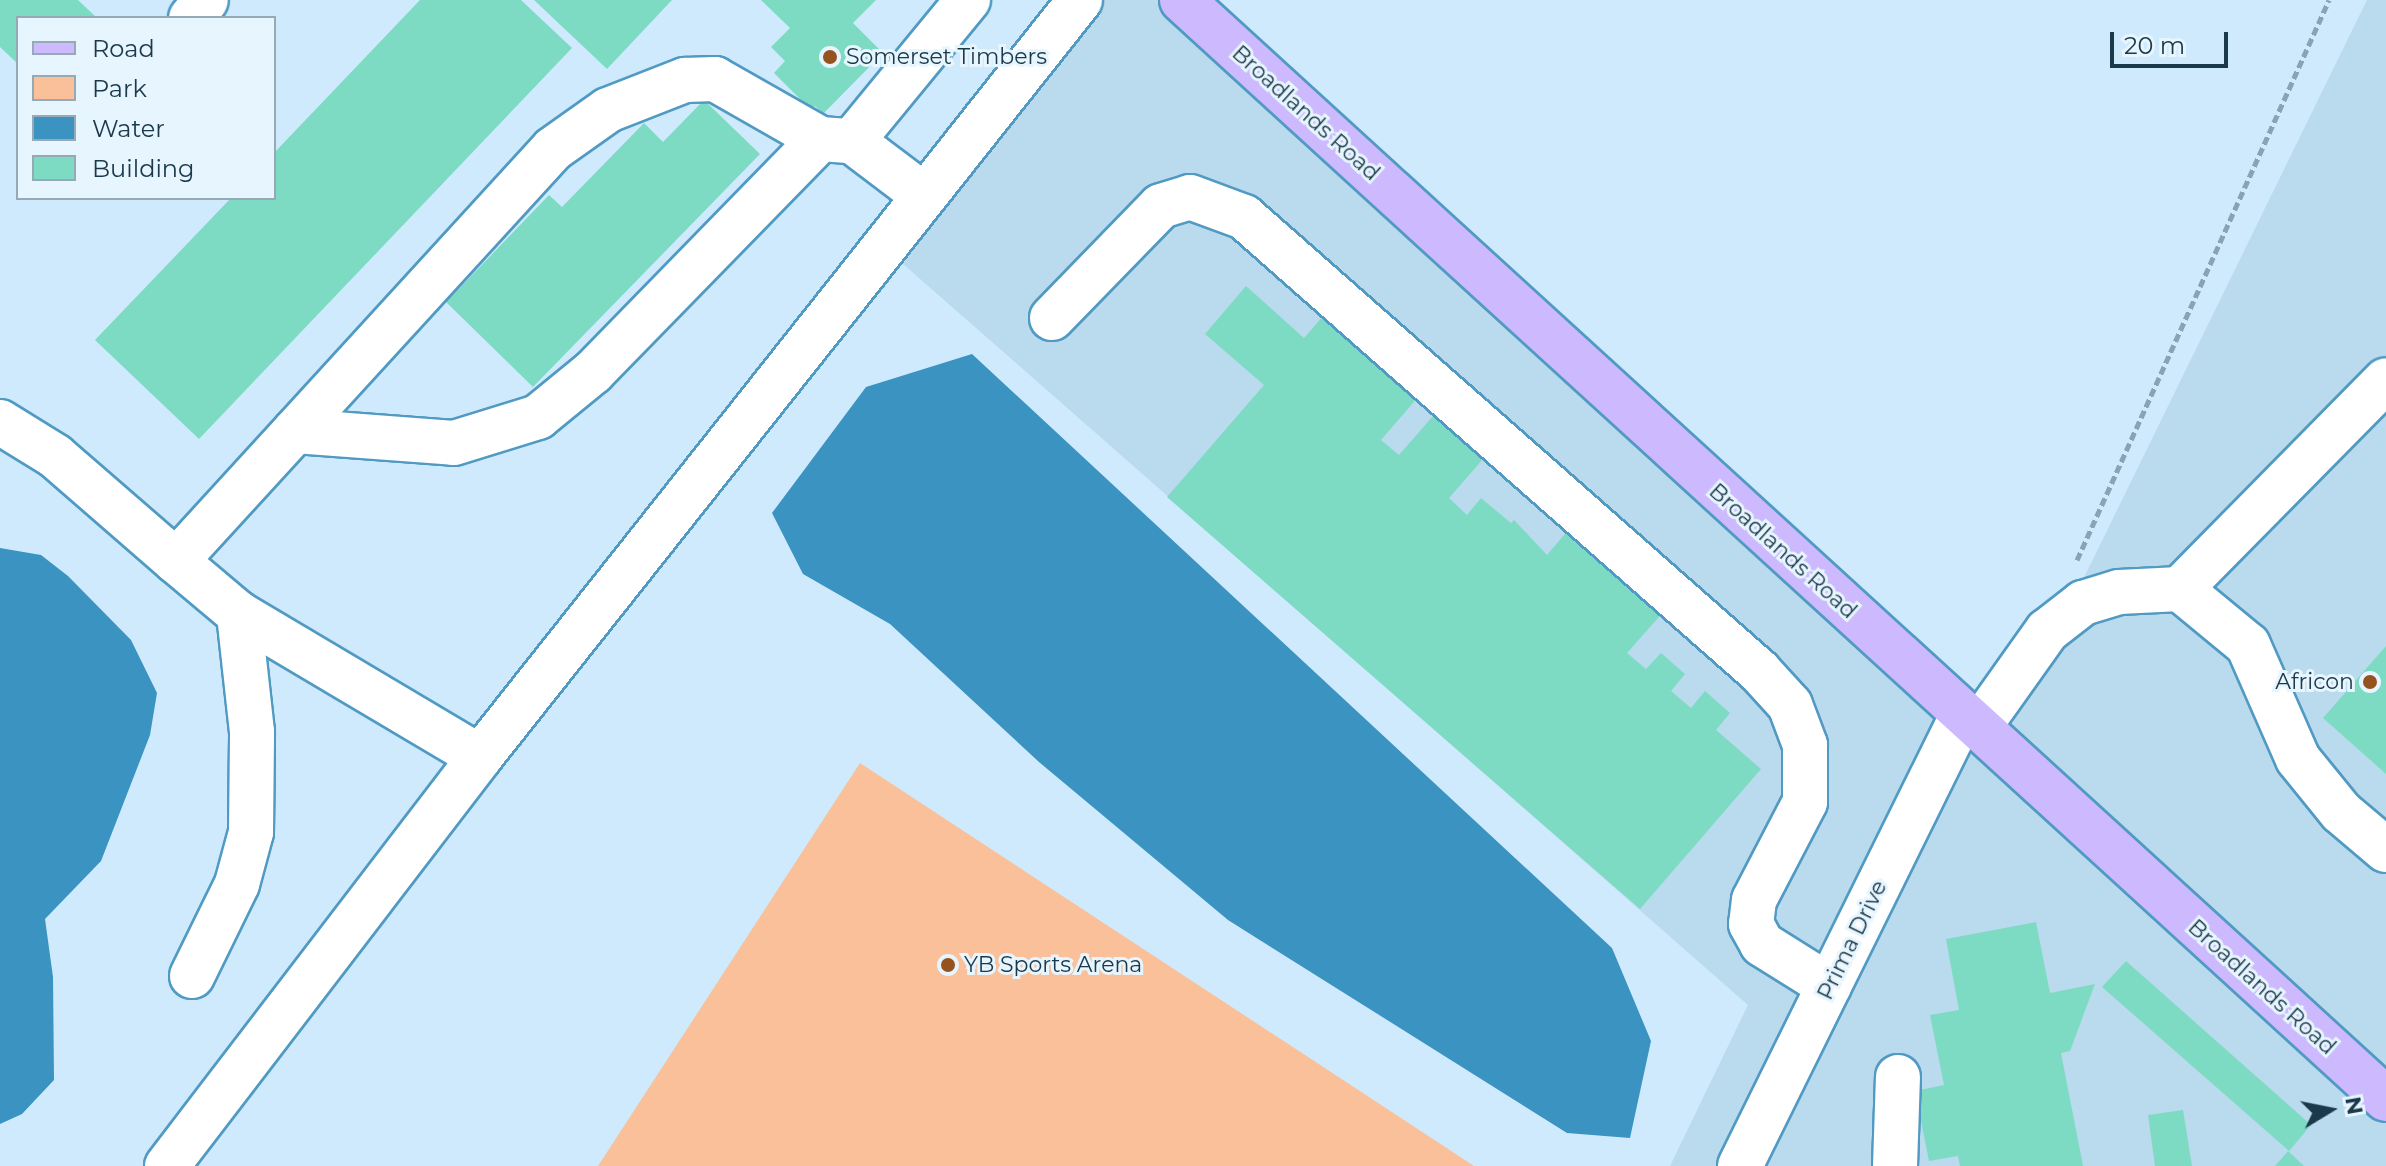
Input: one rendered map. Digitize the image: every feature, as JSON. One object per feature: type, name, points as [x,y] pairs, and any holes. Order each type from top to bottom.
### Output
[{"type":"main road","name":"Broadlands Road","points":[[1182,0],[2386,1099]]},
{"type":"street","points":[[193,16],[206,0]]},
{"type":"street","points":[[295,431],[454,443],[538,417],[584,380],[836,140],[968,0]]},
{"type":"street","points":[[167,1166],[480,757],[922,194],[1080,0]]},
{"type":"street","points":[[176,561],[553,149],[587,121],[685,80],[715,79],[836,140],[922,194]]},
{"type":"street","points":[[1052,318],[1161,206],[1190,197],[1244,217],[1759,671],[1790,705],[1805,745],[1808,788],[1754,900],[1751,924],[1762,944],[1829,986]]},
{"type":"street","points":[[2386,380],[2180,589],[2248,645],[2298,759],[2341,812],[2386,850]]},
{"type":"street","points":[[0,422],[55,456],[239,614],[480,757]]},
{"type":"street","name":"Prima Drive","points":[[1740,1166],[1829,986],[1971,721],[2047,631],[2083,603],[2119,592],[2180,589]]},
{"type":"street","points":[[192,976],[237,884],[251,832],[252,732],[239,614]]},
{"type":"street","points":[[1895,1166],[1898,1077]]},
{"type":"path","points":[[2072,572],[2329,0]]},
{"type":"shaded area","points":[[1104,0],[1184,0],[2003,743],[2367,0],[2386,0],[2386,1166],[1670,1166],[1748,1005],[903,264]]},
{"type":"green space","name":"YB Sports Arena","points":[[860,763],[1474,1166],[598,1166]]},
{"type":"water","points":[[972,354],[1612,948],[1651,1041],[1630,1138],[1567,1133],[1228,920],[1039,762],[890,624],[803,574],[772,513],[866,387]]},
{"type":"water","points":[[0,548],[41,555],[68,576],[131,640],[157,693],[150,735],[101,861],[45,919],[53,977],[54,1080],[22,1114],[0,1124]]},
{"type":"building","points":[[0,0],[78,0],[95,16],[16,16],[16,62],[0,47]]},
{"type":"building","points":[[420,0],[521,0],[572,48],[199,439],[95,340],[229,200],[276,200],[276,151]]},
{"type":"building","points":[[534,0],[672,0],[607,69]]},
{"type":"building","name":"Somerset Timbers","points":[[761,0],[876,0],[853,23],[883,53],[823,114],[815,106],[811,110],[774,73],[785,61],[771,47],[790,28]]},
{"type":"building","points":[[704,100],[760,154],[533,387],[446,302],[549,195],[562,207],[644,123],[663,142]]},
{"type":"building","points":[[1246,286],[1304,338],[1325,314],[1419,396],[1381,440],[1399,455],[1440,408],[1490,451],[1449,498],[1467,515],[1481,498],[1511,523],[1514,520],[1547,555],[1571,527],[1665,610],[1627,653],[1646,669],[1661,653],[1685,674],[1671,691],[1691,708],[1705,691],[1730,713],[1716,730],[1761,769],[1640,909],[1167,497],[1264,385],[1205,334]]},
{"type":"building","name":"Africon","points":[[2386,646],[2386,774],[2323,718]]},
{"type":"building","points":[[2036,922],[2050,993],[2095,984],[2070,1051],[2061,1053],[2083,1166],[1960,1166],[1958,1156],[1929,1161],[1915,1091],[1944,1085],[1930,1015],[1959,1010],[1946,939]]},
{"type":"building","points":[[2126,961],[2311,1125],[2289,1151],[2102,987]]},
{"type":"building","points":[[2183,1110],[2192,1166],[2155,1166],[2148,1115]]},
{"type":"building","points":[[2288,1151],[2304,1166],[2275,1166]]},
{"type":"place","name":"Somerset Timbers","points":[[830,57]]},
{"type":"place","name":"Africon","points":[[2370,682]]},
{"type":"place","name":"YB Sports Arena","points":[[948,965]]}]
